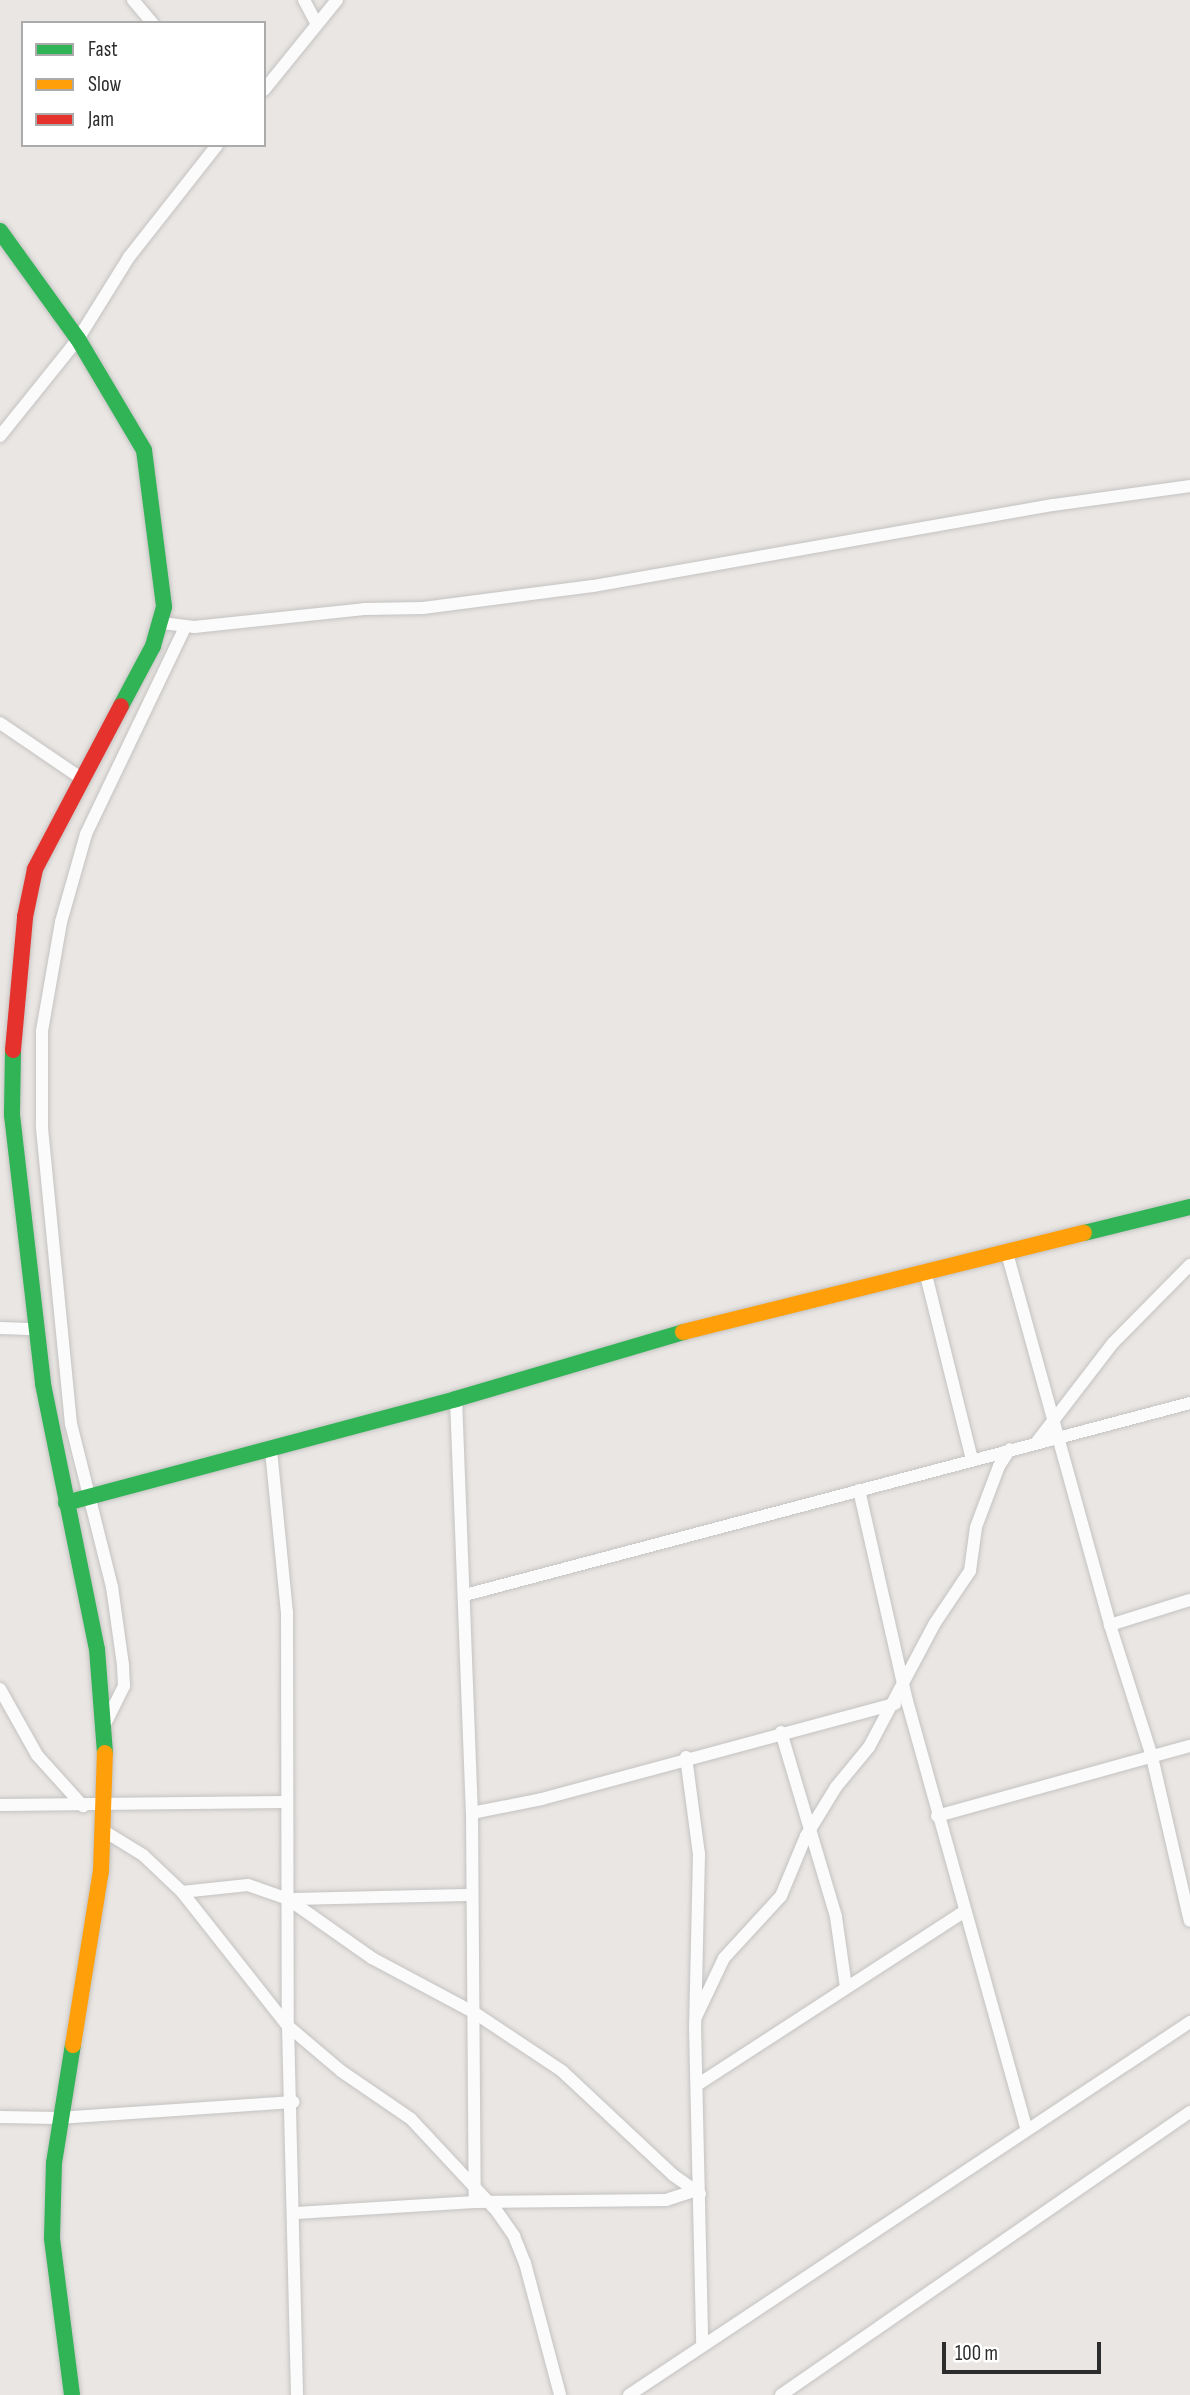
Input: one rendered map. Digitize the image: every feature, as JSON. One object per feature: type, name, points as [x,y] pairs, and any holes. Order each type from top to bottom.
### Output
[{"type":"street","points":[[133,0],[150,21]]},
{"type":"street","points":[[304,0],[317,24]]},
{"type":"street","points":[[266,88],[337,0]]},
{"type":"street","points":[[0,436],[78,339],[129,257],[215,147]]},
{"type":"street","points":[[0,231],[78,339],[144,450],[158,537],[162,624],[35,869],[25,917],[14,1027],[12,1115],[36,1329],[51,1441],[97,1649],[104,1727],[104,1831],[89,1956],[58,2118],[52,2238],[72,2395]]},
{"type":"street","points":[[162,624],[185,627],[423,608],[593,586],[1053,505],[1190,486]]},
{"type":"street","points":[[104,1727],[124,1686],[123,1665],[112,1587],[87,1498],[71,1424],[42,1126],[42,1031],[61,922],[86,834],[185,627]]},
{"type":"street","points":[[0,723],[81,778]]},
{"type":"street","points":[[66,1503],[456,1399],[688,1331],[926,1275],[1190,1207]]},
{"type":"street","points":[[1007,1254],[1060,1436],[1110,1625],[1152,1757],[1190,1921]]},
{"type":"street","points":[[1036,1443],[1113,1343],[1190,1265]]},
{"type":"street","points":[[926,1275],[972,1460]]},
{"type":"street","points":[[0,1328],[36,1329]]},
{"type":"street","points":[[456,1399],[472,1813],[475,2202]]},
{"type":"street","points":[[465,1595],[1010,1449],[1190,1404]]},
{"type":"street","points":[[695,2017],[724,1958],[785,1889],[811,1827],[869,1747],[935,1623],[970,1571],[976,1527],[999,1466],[1010,1449]]},
{"type":"street","points":[[271,1450],[287,1612],[285,1802],[288,2026],[293,2102],[296,2213],[292,2250],[298,2395]]},
{"type":"street","points":[[859,1490],[907,1701],[937,1816],[1027,2130]]},
{"type":"street","points":[[1110,1625],[1190,1600]]},
{"type":"street","points":[[0,1689],[37,1755],[83,1806]]},
{"type":"street","points":[[472,1813],[542,1799],[781,1731],[907,1701]]},
{"type":"street","points":[[781,1731],[836,1917],[846,1987]]},
{"type":"street","points":[[937,1816],[1190,1746]]},
{"type":"street","points":[[686,1757],[699,1854],[695,2017],[702,2346]]},
{"type":"street","points":[[0,1805],[285,1802]]},
{"type":"street","points":[[104,1831],[143,1854],[182,1892],[288,2026],[341,2071],[411,2119],[490,2203],[522,2255],[560,2395]]},
{"type":"street","points":[[182,1892],[248,1885],[288,1899],[372,1958],[475,2013],[562,2071],[697,2193]]},
{"type":"street","points":[[288,1899],[471,1895]]},
{"type":"street","points":[[696,2085],[963,1912]]},
{"type":"street","points":[[629,2395],[1190,2022]]},
{"type":"street","points":[[0,2117],[58,2118],[293,2102]]},
{"type":"street","points":[[782,2395],[1190,2112]]},
{"type":"street","points":[[296,2213],[475,2202],[653,2200],[697,2193]]},
{"type":"traffic: fast","points":[[0,231],[78,339],[144,450],[164,607],[153,646],[121,706]]},
{"type":"traffic: fast","points":[[13,1050],[12,1115],[43,1384],[97,1649],[105,1753]]},
{"type":"traffic: fast","points":[[1084,1233],[1190,1207]]},
{"type":"traffic: fast","points":[[66,1503],[456,1399],[683,1332]]},
{"type":"traffic: fast","points":[[72,2395],[52,2238],[54,2163],[73,2045]]},
{"type":"traffic: slow","points":[[683,1332],[1084,1233]]},
{"type":"traffic: slow","points":[[73,2045],[101,1871],[105,1753]]},
{"type":"traffic: jam","points":[[13,1050],[25,917],[35,869],[121,706]]}]
